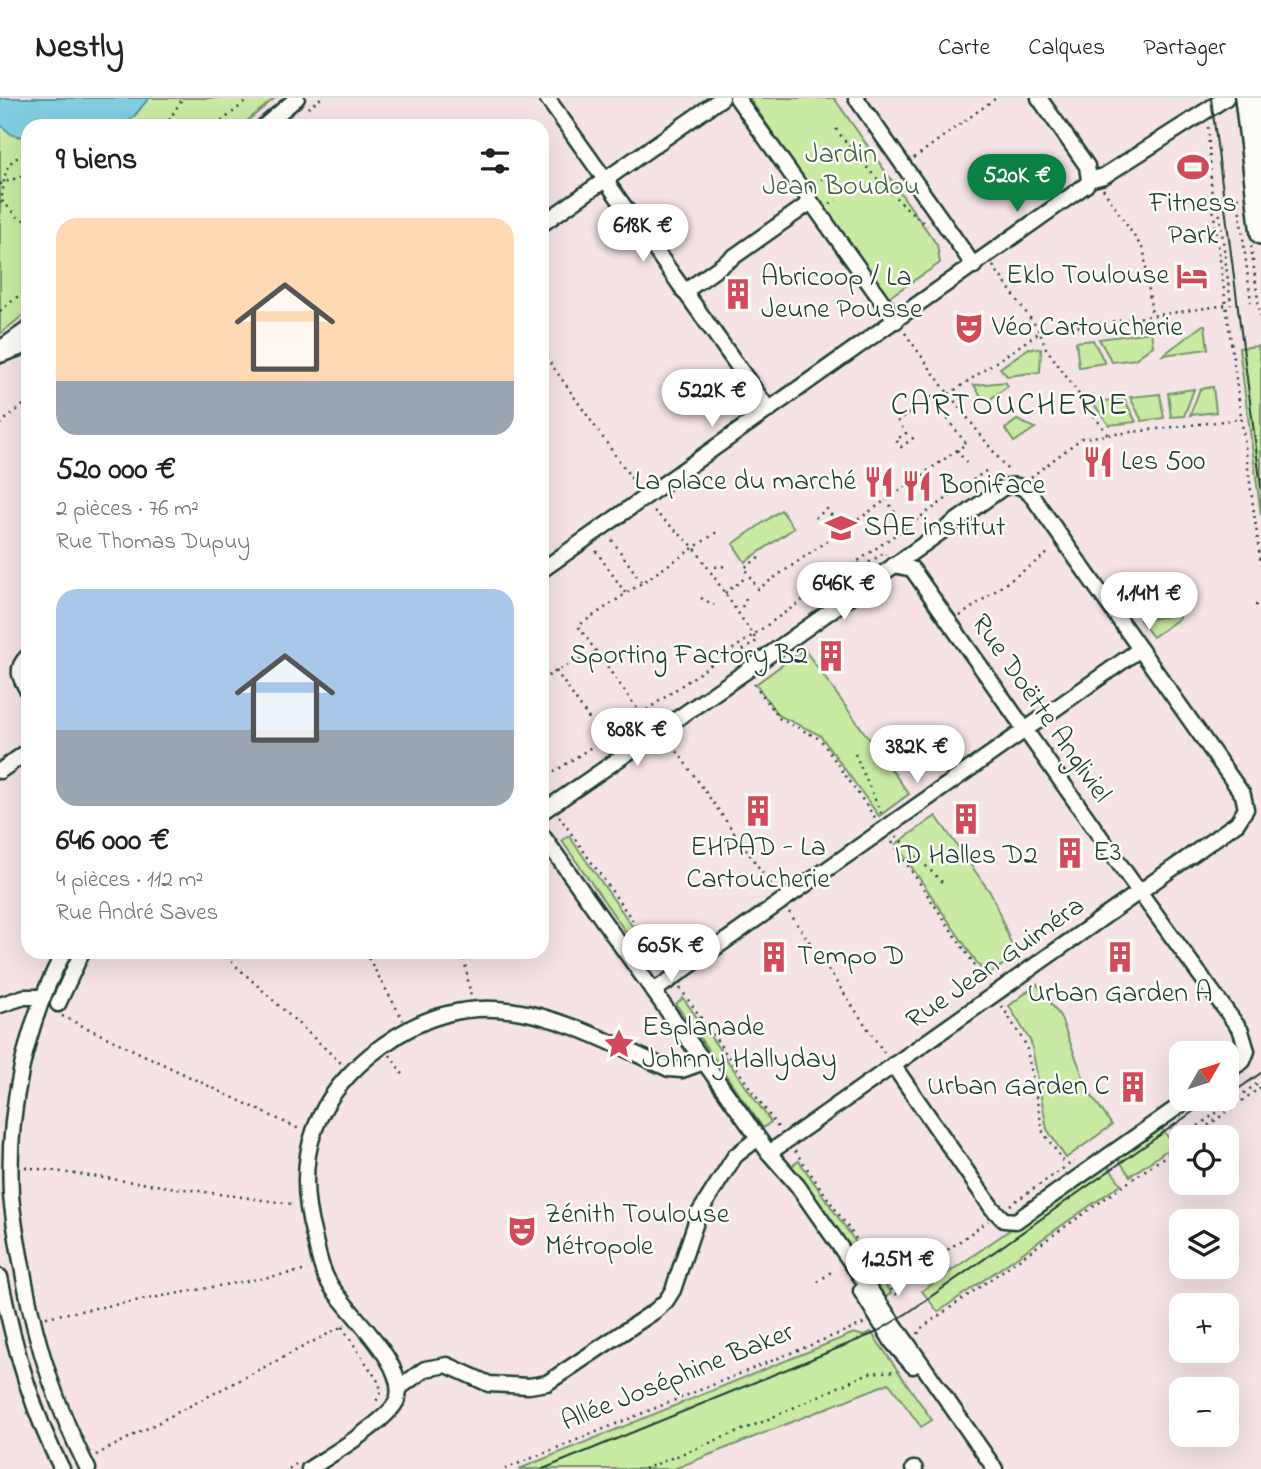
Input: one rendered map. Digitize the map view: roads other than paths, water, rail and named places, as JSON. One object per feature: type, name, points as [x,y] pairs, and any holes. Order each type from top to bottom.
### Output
[{"type":"main road","points":[[1245,98],[1261,234]]},
{"type":"main road","points":[[1259,98],[1261,126]]},
{"type":"street","points":[[272,119],[297,98]]},
{"type":"street","points":[[547,98],[769,410]]},
{"type":"street","points":[[549,219],[722,98]]},
{"type":"street","points":[[737,98],[896,321]]},
{"type":"street","points":[[856,98],[974,266]]},
{"type":"street","points":[[1039,98],[1087,166],[1093,180]]},
{"type":"street","points":[[549,565],[1093,180],[1206,113],[1226,98]]},
{"type":"street","points":[[684,292],[811,202]]},
{"type":"street","points":[[0,349],[21,334]]},
{"type":"street","points":[[0,355],[21,348]]},
{"type":"street","points":[[549,808],[1001,489],[1018,480],[1140,649],[654,991]]},
{"type":"street","name":"Rue Doëtte Angliviel","points":[[894,565],[912,569],[1245,1041],[1247,1051],[1239,1063]]},
{"type":"street","name":"Rue Jean Guiméra","points":[[769,1153],[1237,823],[1246,809],[1243,795],[1140,649]]},
{"type":"street","points":[[21,662],[21,680]]},
{"type":"street","points":[[0,771],[21,756]]},
{"type":"street","points":[[549,845],[758,1138],[797,1185],[995,1469]]},
{"type":"street","points":[[61,959],[41,1002],[20,1080],[11,1166],[12,1197],[19,1253],[42,1356],[59,1405],[86,1465]]},
{"type":"street","points":[[58,1004],[79,959]]},
{"type":"street","points":[[0,1005],[24,997],[41,1002]]},
{"type":"street","points":[[304,1465],[372,1427],[390,1412],[398,1397],[399,1388],[394,1370],[374,1339],[332,1288],[322,1268],[307,1206],[305,1164],[312,1135],[325,1107],[351,1072],[383,1045],[408,1029],[444,1014],[504,1008],[564,1022],[669,1069],[682,1070],[704,1062]]},
{"type":"street","points":[[893,1065],[992,1208],[1004,1220],[1016,1221],[1172,1111]]},
{"type":"street","points":[[399,1388],[425,1369],[447,1364],[489,1384],[520,1387],[547,1383],[655,1311],[673,1290],[699,1213],[735,1156],[758,1138]]},
{"type":"street","points":[[769,1153],[790,1191],[867,1300],[893,1343],[906,1356],[986,1469]]},
{"type":"street","points":[[0,1277],[28,1386],[62,1469]]},
{"type":"water","points":[[0,98],[149,98],[132,119],[21,119],[19,137],[9,133],[0,124]]},
{"type":"tram line","points":[[1211,98],[1261,487]]},
{"type":"tram line","points":[[1239,1089],[1261,1073]]},
{"type":"tram line","points":[[543,1469],[875,1333],[909,1312],[1194,1111]]},
{"type":"place","name":"Fitness Park","points":[[1193,167]]},
{"type":"place","name":"Eklo Toulouse","points":[[1192,276]]},
{"type":"place","name":"Abricoop / La Jeune Pousse","points":[[738,294]]},
{"type":"place","name":"Véo Cartoucherie","points":[[969,328]]},
{"type":"place","name":"Les 500","points":[[1098,462]]},
{"type":"place","name":"La place du marché","points":[[879,482]]},
{"type":"place","name":"Boniface","points":[[917,486]]},
{"type":"place","name":"SAE institut","points":[[841,528]]},
{"type":"place","name":"Sporting Factory B2","points":[[831,656]]},
{"type":"place","name":"EHPAD - La Cartoucherie","points":[[758,811]]},
{"type":"place","name":"ID Halles D2","points":[[966,819]]},
{"type":"place","name":"E3","points":[[1070,853]]},
{"type":"place","name":"Tempo D","points":[[774,957]]},
{"type":"place","name":"Urban Garden A","points":[[1120,957]]},
{"type":"place","name":"Esplanade Johnny Hallyday","points":[[619,1044]]},
{"type":"place","name":"Urban Garden C","points":[[1133,1087]]},
{"type":"place","name":"Zénith Toulouse Métropole","points":[[522,1231]]},
{"type":"district","name":"CARTOUCHERIE","points":[[1010,406]]},
{"type":"park label","name":"Jardin Jean Boudou","points":[[841,171]]}]
